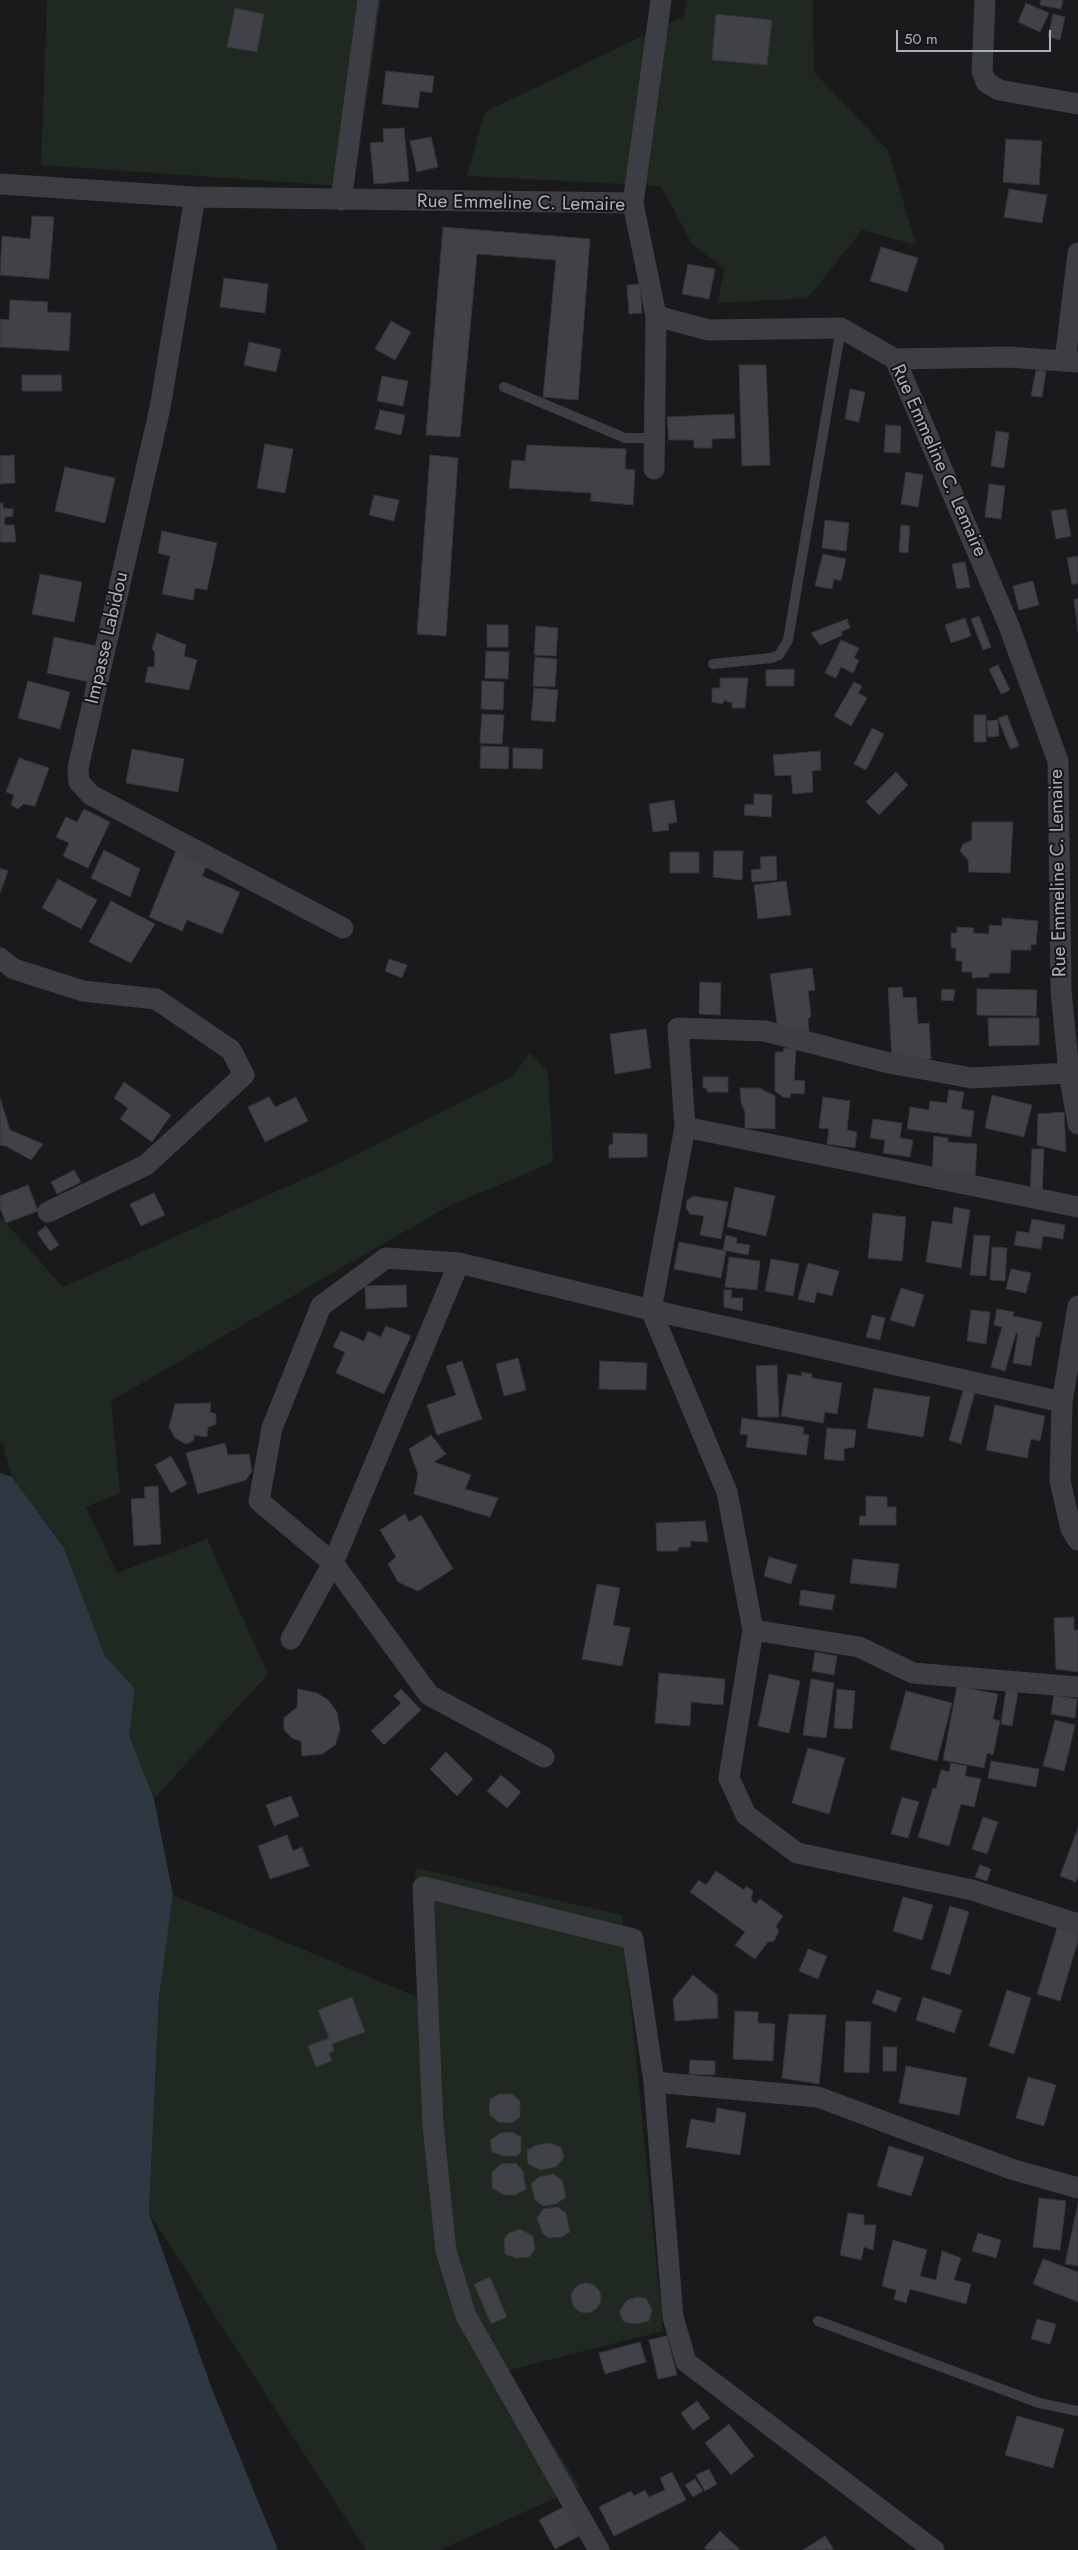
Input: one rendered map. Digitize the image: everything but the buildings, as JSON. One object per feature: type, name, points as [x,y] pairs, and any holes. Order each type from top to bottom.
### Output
[{"type":"street","points":[[341,200],[368,0]]},
{"type":"street","points":[[633,203],[661,0]]},
{"type":"street","points":[[985,0],[982,70],[986,82],[999,90],[1078,104]]},
{"type":"street","name":"Rue Emmeline C. Lemaire","points":[[0,184],[196,197],[633,203],[656,316],[654,468]]},
{"type":"street","name":"Impasse Labidou","points":[[196,197],[160,408],[78,768],[79,782],[91,795],[343,928]]},
{"type":"street","points":[[895,359],[1009,357],[1071,361],[1078,253]]},
{"type":"street","points":[[656,316],[709,330],[841,328]]},
{"type":"street","name":"Rue Emmeline C. Lemaire","points":[[841,328],[895,359],[1009,626],[1058,761],[1070,988],[1069,1073],[1078,1124]]},
{"type":"street","points":[[0,958],[14,969],[83,991],[156,999],[231,1050],[244,1075],[146,1165],[48,1212]]},
{"type":"street","points":[[1069,1073],[972,1078],[889,1063],[765,1031],[678,1028],[685,1126],[651,1310],[727,1492],[753,1630],[729,1778],[746,1815],[797,1853],[972,1890],[1078,1924]]},
{"type":"street","points":[[685,1126],[1078,1207]]},
{"type":"street","points":[[544,1757],[429,1695],[334,1563],[259,1501],[272,1428],[321,1306],[386,1258],[459,1263],[651,1310],[1062,1402]]},
{"type":"street","points":[[291,1639],[334,1563],[459,1263]]},
{"type":"street","points":[[1078,1311],[1062,1402],[1060,1481],[1070,1529],[1078,1540]]},
{"type":"street","points":[[753,1630],[859,1647],[913,1673],[1078,1688]]},
{"type":"street","points":[[599,2550],[466,2316],[446,2251],[433,2125],[423,1887],[633,1939],[654,2082],[673,2317],[686,2362],[934,2550]]},
{"type":"street","points":[[654,2082],[818,2097],[1011,2169],[1078,2188]]},
{"type":"lane","points":[[714,664],[771,658],[779,655],[788,640],[841,328]]},
{"type":"lane","points":[[504,387],[625,438],[655,438]]},
{"type":"lane","points":[[818,2321],[1039,2403],[1078,2411]]},
{"type":"shaded area","points":[[47,0],[381,0],[354,187],[41,165]]},
{"type":"shaded area","points":[[686,0],[813,0],[814,72],[888,150],[916,245],[862,230],[808,298],[717,303],[725,269],[692,244],[661,186],[467,176],[485,112],[684,16]]},
{"type":"shaded area","points":[[530,1053],[548,1072],[553,1162],[447,1207],[111,1401],[120,1493],[86,1507],[117,1573],[207,1539],[268,1674],[154,1799],[129,1735],[135,1689],[105,1656],[64,1548],[12,1477],[3,1444],[0,1443],[0,1216],[63,1287],[344,1161],[512,1077]]},
{"type":"shaded area","points":[[415,1868],[622,1915],[663,2331],[506,2371],[580,2487],[440,2550],[366,2550],[149,2213],[159,1997],[173,1895],[422,1999]]},
{"type":"water","points":[[0,1473],[12,1477],[64,1548],[105,1656],[135,1689],[129,1735],[154,1799],[173,1895],[159,1997],[149,2213],[212,2389],[278,2550],[0,2550]]}]
